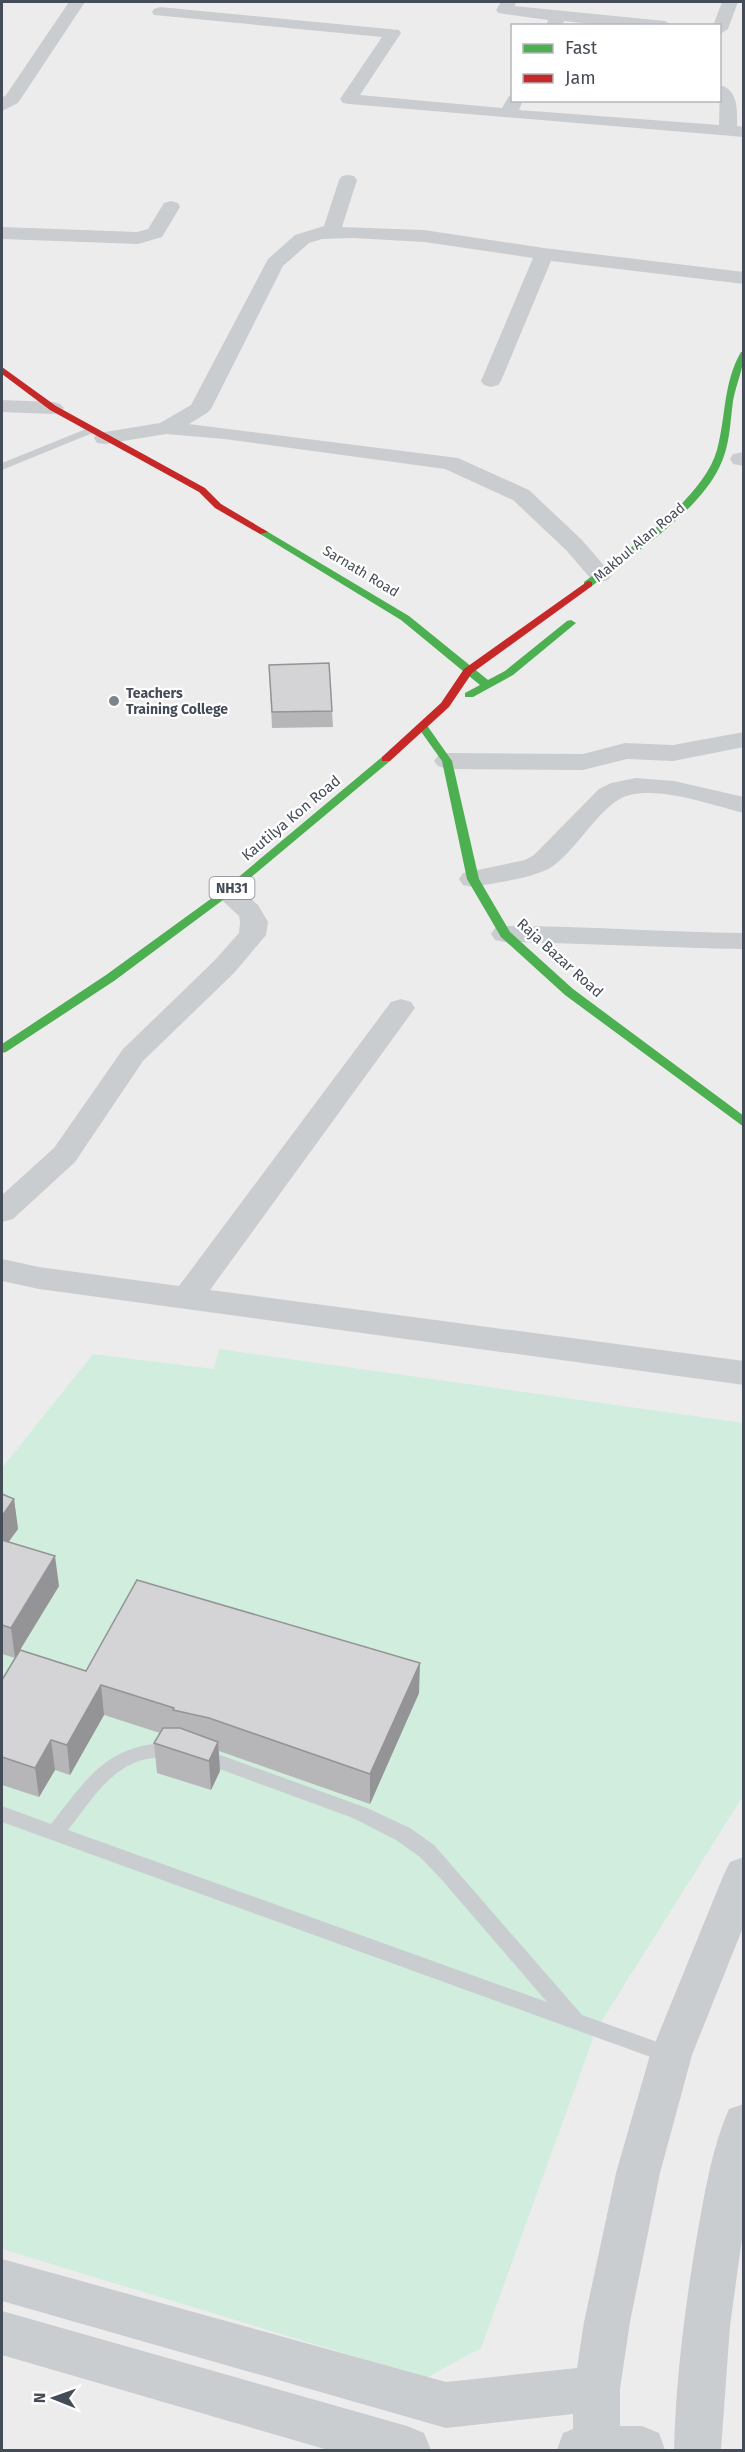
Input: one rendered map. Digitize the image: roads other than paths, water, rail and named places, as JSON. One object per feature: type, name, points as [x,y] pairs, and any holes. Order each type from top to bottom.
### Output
[{"type":"main road","name":"Makbul Alan Road","points":[[483,654],[600,575],[675,515],[705,483],[721,455],[735,369],[744,354]]},
{"type":"main road","name":"Sarnath Road","points":[[2,370],[54,408],[202,490],[218,506],[296,549],[405,618],[488,686]]},
{"type":"main road","name":"Sarnath Road","points":[[202,490],[228,494]]},
{"type":"main road","points":[[483,654],[509,673],[586,611]]},
{"type":"main road","name":"Kautilya Kon Road","points":[[2,1049],[110,978],[227,892],[337,802],[445,705],[468,671],[483,654]]},
{"type":"main road","name":"Kautilya Kon Road","points":[[445,705],[488,686],[509,673]]},
{"type":"main road","name":"Raja Bazar Road","points":[[422,726],[447,760],[473,879],[505,934],[569,992],[744,1123]]},
{"type":"street","points":[[2,106],[12,99],[77,2]]},
{"type":"street","points":[[509,2],[504,10],[556,21],[621,24]]},
{"type":"street","points":[[725,30],[730,2]]},
{"type":"street","points":[[160,12],[393,33],[349,99],[512,107],[736,131],[728,99],[721,91]]},
{"type":"street","points":[[166,428],[200,409],[275,263],[302,239],[332,229],[348,180]]},
{"type":"street","points":[[2,233],[126,238],[147,236],[155,232],[171,207]]},
{"type":"street","points":[[319,233],[353,232],[424,236],[544,254],[744,278]]},
{"type":"street","points":[[491,381],[544,254]]},
{"type":"street","points":[[2,406],[54,408]]},
{"type":"street","points":[[98,434],[166,428],[224,433],[450,463],[521,495],[574,545],[600,575]]},
{"type":"street","points":[[447,760],[594,762],[625,751],[674,753],[744,739]]},
{"type":"street","points":[[473,879],[532,866],[543,861],[603,800],[622,788],[672,789],[744,805]]},
{"type":"street","points":[[2,1212],[72,1147],[113,1081],[133,1055],[187,1004],[252,935],[256,927],[255,920],[249,911],[227,892]]},
{"type":"street","points":[[505,934],[605,935],[672,940],[744,941]]},
{"type":"street","points":[[187,1298],[401,1008]]},
{"type":"street","points":[[2,1270],[39,1278],[744,1373]]},
{"type":"street","points":[[642,2451],[590,2450],[607,2322],[638,2173],[671,2055],[744,1874]]},
{"type":"street","points":[[697,2451],[708,2311],[729,2175],[744,2123]]},
{"type":"street","points":[[2,2280],[446,2406],[597,2389]]},
{"type":"street","points":[[2,2333],[407,2451]]},
{"type":"lane","points":[[2,467],[98,434]]},
{"type":"lane","points":[[55,1833],[111,1765],[127,1755],[155,1748],[184,1749],[360,1813],[403,1834],[427,1851],[577,2022]]},
{"type":"lane","points":[[2,1814],[671,2055]]},
{"type":"place","name":"Teachers Training College","points":[[114,701]]}]
